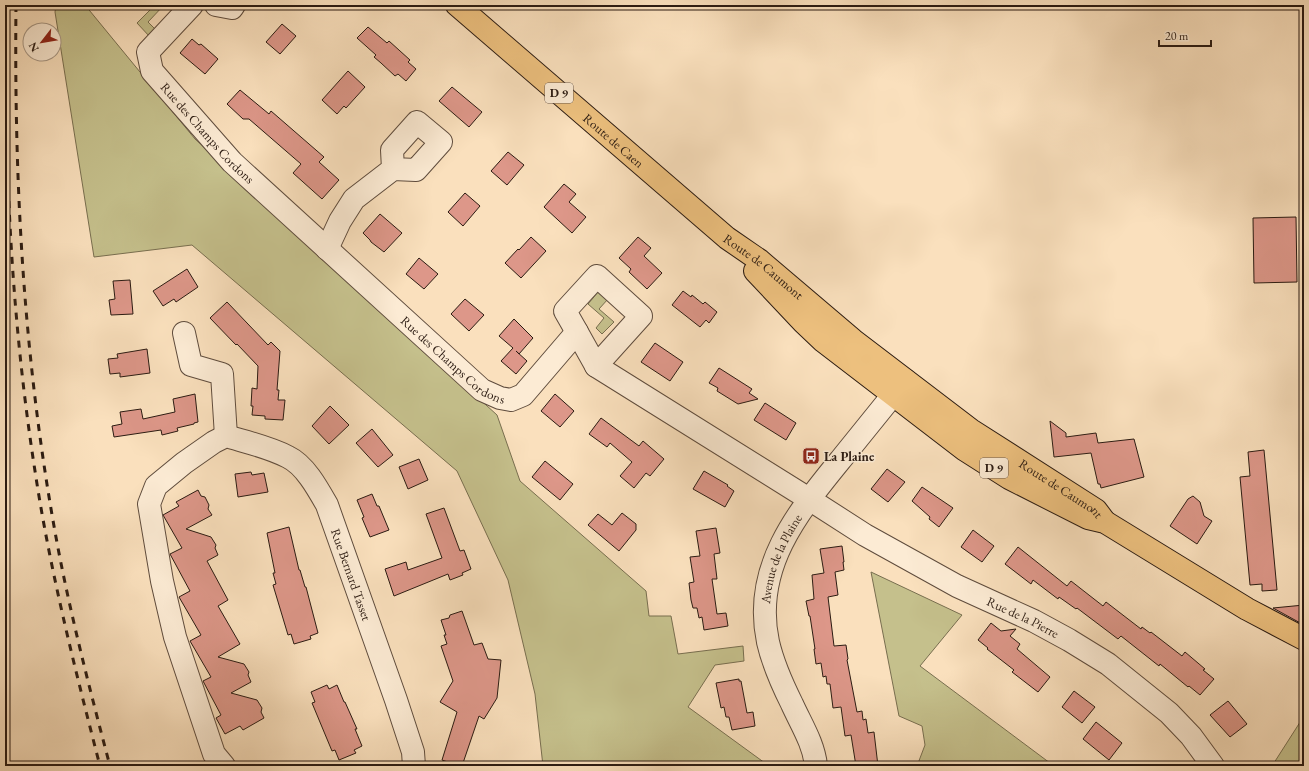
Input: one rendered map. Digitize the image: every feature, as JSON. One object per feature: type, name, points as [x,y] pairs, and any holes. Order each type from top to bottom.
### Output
[{"type":"main road","name":"Route de Caen","points":[[457,5],[661,182],[728,238]]},
{"type":"main road","name":"Route de Caumont","points":[[728,238],[760,260],[853,340],[899,388],[971,430],[1096,510],[1105,522],[1247,609],[1304,640]]},
{"type":"street","name":"Rue des Champs Cordons","points":[[192,5],[148,52],[152,71],[232,162],[482,390],[500,398],[511,400],[523,395],[577,332]]},
{"type":"street","points":[[216,5],[232,8],[234,5]]},
{"type":"street","points":[[327,249],[340,221],[354,199],[393,169]]},
{"type":"street","points":[[596,366],[641,316],[596,276],[565,311],[596,366],[809,499]]},
{"type":"street","points":[[184,333],[191,365],[222,374],[226,436],[214,442],[184,463],[156,486],[149,504],[162,582],[175,637],[214,754],[224,766]]},
{"type":"street","name":"Avenue de la Plaine","points":[[816,766],[810,742],[778,677],[768,642],[765,614],[766,587],[773,564],[782,543],[809,499],[899,388]]},
{"type":"street","name":"Rue Bernard Tasset","points":[[226,436],[272,450],[289,457],[303,469],[316,484],[327,505],[398,707],[413,752],[414,766]]},
{"type":"street","name":"Rue de la Pierre","points":[[809,499],[897,554],[957,586],[1034,621],[1108,664],[1169,713],[1191,736],[1213,766]]},
{"type":"shaded area","points":[[56,5],[85,5],[195,139],[497,415],[520,481],[646,591],[649,616],[671,616],[678,654],[743,646],[744,661],[715,665],[688,707],[769,766],[543,766],[535,694],[508,580],[457,471],[192,245],[94,257],[62,56],[62,22],[57,22],[55,12]]},
{"type":"shaded area","points":[[155,5],[164,5],[148,22],[158,32],[150,37],[137,23]]},
{"type":"shaded area","points":[[599,291],[608,299],[599,309],[614,322],[602,334],[596,328],[604,318],[588,304]]},
{"type":"shaded area","points":[[871,572],[962,615],[920,666],[1054,766],[917,766],[925,745],[922,726],[899,716]]},
{"type":"shaded area","points":[[1304,716],[1304,766],[1272,766]]},
{"type":"building","points":[[282,24],[296,36],[280,54],[266,42]]},
{"type":"building","points":[[368,27],[387,43],[389,41],[410,60],[408,62],[416,69],[406,81],[398,74],[395,76],[374,57],[376,55],[357,38]]},
{"type":"building","points":[[192,39],[199,45],[201,44],[218,59],[205,74],[180,53]]},
{"type":"building","points":[[348,71],[365,87],[346,108],[344,106],[337,114],[322,100]]},
{"type":"building","points":[[452,87],[482,112],[469,127],[439,101]]},
{"type":"building","points":[[240,90],[269,114],[271,111],[324,157],[319,162],[339,180],[322,199],[293,173],[301,164],[249,119],[243,119],[227,104]]},
{"type":"building","points":[[508,152],[524,165],[507,185],[491,171]]},
{"type":"building","points":[[564,184],[576,194],[569,202],[586,217],[572,233],[544,207]]},
{"type":"building","points":[[465,193],[480,206],[463,226],[448,212]]},
{"type":"building","points":[[380,214],[402,233],[384,252],[371,242],[363,233]]},
{"type":"building","points":[[1296,217],[1297,282],[1254,283],[1253,218]]},
{"type":"building","points":[[531,237],[546,251],[521,278],[505,263]]},
{"type":"building","points":[[638,237],[651,248],[644,256],[662,273],[647,289],[629,272],[631,269],[619,258]]},
{"type":"building","points":[[419,258],[438,274],[424,289],[406,274]]},
{"type":"building","points":[[187,269],[198,287],[176,302],[174,299],[163,306],[153,291]]},
{"type":"building","points":[[130,280],[133,314],[111,315],[109,300],[115,299],[113,281]]},
{"type":"building","points":[[683,291],[691,297],[692,295],[703,304],[705,302],[717,312],[709,323],[706,320],[700,327],[672,305]]},
{"type":"building","points":[[465,299],[484,315],[469,331],[451,314]]},
{"type":"building","points":[[227,302],[268,345],[271,342],[280,351],[277,390],[279,390],[278,400],[285,400],[283,420],[265,419],[265,416],[252,415],[252,388],[257,389],[258,366],[210,318]]},
{"type":"building","points":[[514,319],[533,338],[519,354],[527,361],[516,374],[501,361],[513,348],[499,336]]},
{"type":"building","points":[[655,343],[683,362],[670,381],[641,362]]},
{"type":"building","points":[[147,349],[150,373],[120,377],[120,373],[110,374],[108,359],[118,358],[117,354]]},
{"type":"building","points":[[719,368],[752,389],[749,393],[758,399],[738,404],[717,391],[718,388],[709,383]]},
{"type":"building","points":[[195,394],[198,422],[177,428],[178,431],[162,435],[161,430],[114,437],[112,426],[122,424],[120,412],[141,409],[143,419],[175,412],[173,399]]},
{"type":"building","points":[[555,394],[574,411],[560,427],[541,411]]},
{"type":"building","points":[[765,403],[796,423],[786,440],[754,420]]},
{"type":"building","points":[[330,406],[349,425],[329,444],[312,426]]},
{"type":"building","points":[[601,418],[639,446],[643,441],[664,459],[650,476],[646,473],[634,488],[620,476],[632,462],[610,443],[607,447],[589,434]]},
{"type":"building","points":[[1050,421],[1066,433],[1066,437],[1096,433],[1098,443],[1134,439],[1144,477],[1101,488],[1100,484],[1098,484],[1091,453],[1054,457]]},
{"type":"building","points":[[372,429],[393,455],[378,467],[356,443]]},
{"type":"building","points":[[1264,450],[1277,590],[1262,591],[1262,584],[1250,585],[1240,477],[1250,476],[1248,452]]},
{"type":"building","points":[[419,459],[428,480],[408,489],[399,467]]},
{"type":"building","points":[[545,461],[573,484],[560,500],[532,477]]},
{"type":"building","points":[[887,469],[905,482],[888,502],[871,489]]},
{"type":"building","points":[[704,471],[728,485],[727,486],[734,491],[725,507],[693,489]]},
{"type":"building","points":[[251,472],[252,475],[264,473],[268,492],[238,497],[235,474]]},
{"type":"building","points":[[922,487],[953,508],[939,527],[912,501]]},
{"type":"building","points":[[198,490],[201,496],[205,497],[209,505],[208,509],[212,515],[186,529],[211,537],[216,545],[215,548],[218,555],[207,561],[228,600],[218,606],[240,644],[218,657],[244,664],[249,672],[248,675],[251,682],[231,693],[257,700],[262,708],[261,712],[264,718],[243,730],[240,726],[225,734],[216,718],[221,715],[203,681],[211,677],[190,641],[201,635],[179,597],[190,591],[170,554],[182,548],[163,515],[179,506],[176,502]]},
{"type":"building","points":[[372,494],[377,506],[379,506],[389,530],[370,537],[362,518],[364,517],[357,500]]},
{"type":"building","points":[[1193,496],[1200,502],[1204,516],[1212,521],[1197,544],[1170,526],[1188,499]]},
{"type":"building","points":[[444,508],[460,551],[464,550],[471,569],[462,573],[463,575],[450,580],[448,574],[394,596],[385,569],[406,562],[408,570],[442,558],[426,514]]},
{"type":"building","points":[[622,513],[636,524],[636,530],[619,551],[588,525],[598,514],[612,525]]},
{"type":"building","points":[[289,527],[299,570],[306,587],[318,633],[310,636],[311,639],[294,644],[291,634],[288,635],[273,585],[276,584],[273,573],[275,573],[267,533]]},
{"type":"building","points":[[716,528],[720,553],[714,554],[717,579],[712,579],[717,614],[726,613],[728,626],[704,630],[702,617],[699,618],[697,608],[693,608],[691,600],[689,583],[694,582],[690,557],[700,556],[696,531]]},
{"type":"building","points":[[973,530],[994,546],[982,562],[961,547]]},
{"type":"building","points":[[842,546],[844,570],[835,572],[838,595],[828,597],[834,646],[846,645],[847,660],[857,712],[862,711],[863,720],[866,719],[868,733],[874,732],[878,766],[856,766],[851,735],[845,736],[841,707],[833,708],[830,684],[827,684],[826,676],[823,677],[821,663],[816,664],[810,616],[806,601],[814,599],[812,575],[824,573],[820,549]]},
{"type":"building","points":[[1018,547],[1067,586],[1071,581],[1103,606],[1106,602],[1141,629],[1142,627],[1150,633],[1151,632],[1182,656],[1185,652],[1214,679],[1200,695],[1160,664],[1159,666],[1121,636],[1118,639],[1077,608],[1076,609],[1059,597],[1058,599],[1033,580],[1031,584],[1005,564]]},
{"type":"building","points":[[1304,605],[1304,625],[1273,608]]},
{"type":"building","points":[[462,611],[474,645],[482,643],[488,659],[501,660],[497,698],[484,719],[479,716],[462,766],[459,766],[442,760],[457,712],[440,702],[453,681],[441,646],[447,644],[444,635],[446,635],[441,620],[449,618],[450,615]]},
{"type":"building","points":[[991,623],[1001,631],[1016,629],[1010,636],[1020,644],[1017,649],[1050,677],[1038,692],[1012,672],[1014,670],[978,640]]},
{"type":"building","points":[[739,679],[739,681],[741,681],[747,713],[753,712],[755,726],[732,730],[729,717],[726,717],[724,707],[721,708],[716,683]]},
{"type":"building","points":[[327,685],[329,689],[337,685],[357,729],[355,729],[362,746],[354,750],[356,753],[339,760],[335,750],[332,751],[312,703],[315,702],[311,692]]},
{"type":"building","points":[[1074,691],[1095,707],[1082,723],[1062,707]]},
{"type":"building","points":[[1228,701],[1247,724],[1230,737],[1210,715]]},
{"type":"building","points":[[1096,722],[1122,743],[1109,760],[1083,739]]},
{"type":"railway","points":[[6,5],[6,122],[11,239],[20,355],[27,413],[48,546],[72,656],[100,766]]},
{"type":"railway","points":[[16,5],[19,210],[29,345],[37,413],[46,480],[63,575],[110,766]]},
{"type":"place","name":"La Plaine","points":[[811,456]]}]
